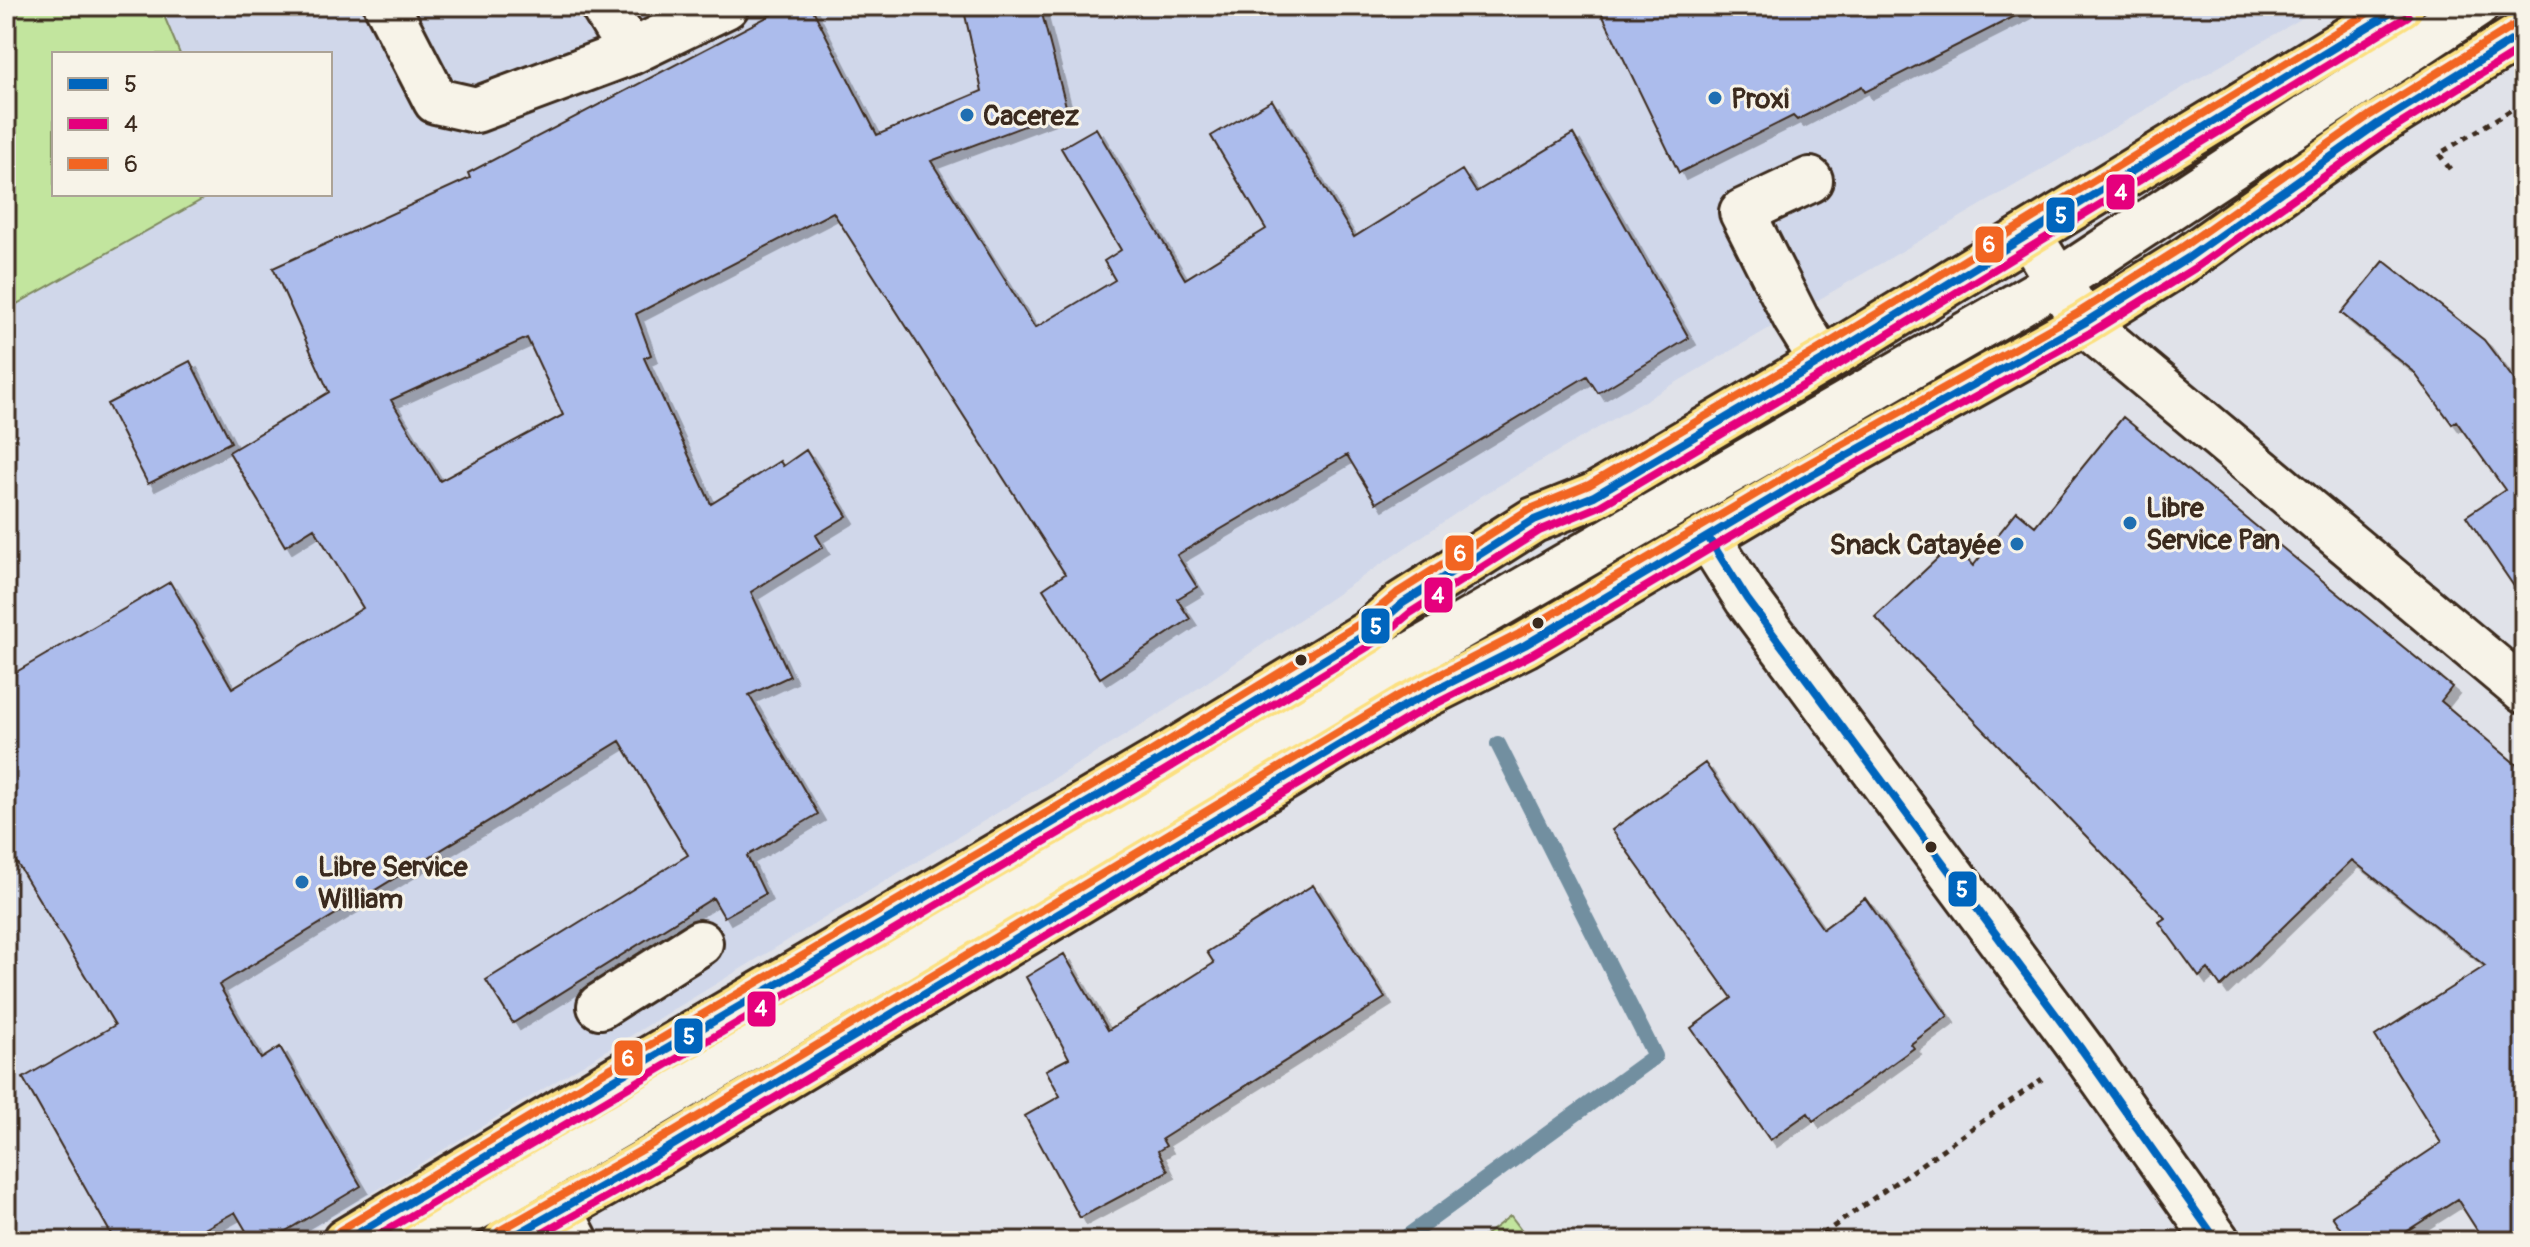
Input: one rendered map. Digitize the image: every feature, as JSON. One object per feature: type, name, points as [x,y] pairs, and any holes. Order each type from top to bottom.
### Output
[{"type":"main road","points":[[345,1241],[1158,761],[1368,633],[1403,603],[1534,520],[1594,496],[1822,361],[2402,6]]},
{"type":"main road","points":[[505,1241],[568,1225],[660,1153],[1392,713],[1525,645],[1816,473],[2084,323],[2188,258],[2376,125],[2524,33]]},
{"type":"street","points":[[387,6],[436,101],[476,110],[631,52],[726,6]]},
{"type":"street","points":[[603,6],[631,52]]},
{"type":"street","points":[[418,1241],[638,1114],[1400,661],[2057,282],[2476,6]]},
{"type":"street","points":[[1810,180],[1742,212],[1801,328],[1822,361]]},
{"type":"street","points":[[2029,235],[2084,323],[2524,691]]},
{"type":"street","points":[[1708,537],[1747,599],[2082,1050],[2217,1241]]},
{"type":"street","points":[[600,1006],[700,943]]},
{"type":"path","points":[[2450,169],[2439,154],[2524,102]]},
{"type":"path","points":[[1813,1241],[2082,1050]]},
{"type":"shaded area","points":[[160,6],[2323,6],[1483,495],[1160,714],[293,1241],[6,1241],[6,310],[208,196],[332,196],[332,52],[179,52]]},
{"type":"green space","points":[[6,6],[160,6],[179,52],[52,52],[52,196],[208,196],[6,310]]},
{"type":"green space","points":[[1510,1216],[1530,1241],[1478,1241]]},
{"type":"building","points":[[788,6],[811,6],[877,135],[982,91],[963,6],[1040,6],[1067,110],[931,161],[1035,328],[1115,280],[1104,261],[1121,250],[1061,148],[1096,128],[1185,279],[1266,229],[1211,136],[1272,100],[1354,237],[1462,170],[1476,192],[1573,134],[1689,338],[1598,393],[1587,376],[1376,503],[1347,455],[1177,555],[1197,587],[1177,599],[1190,619],[1100,678],[1043,589],[1065,574],[833,212],[636,314],[651,355],[644,358],[711,504],[780,461],[783,466],[806,450],[847,516],[816,535],[823,547],[751,592],[790,676],[749,695],[818,814],[747,856],[765,894],[724,917],[713,898],[513,1023],[486,980],[688,855],[620,741],[219,985],[261,1059],[280,1047],[361,1186],[269,1241],[252,1241],[235,1212],[183,1241],[115,1241],[23,1078],[115,1025],[6,845],[6,678],[170,582],[232,688],[363,608],[314,528],[285,546],[229,452],[329,392],[273,268],[470,178],[468,173]],"holes":[[[527,338],[563,415],[440,481],[391,400]]]},
{"type":"building","points":[[1598,6],[2035,6],[1865,92],[1862,86],[1797,120],[1793,116],[1679,173]]},
{"type":"building","points":[[2384,261],[2484,340],[2524,393],[2524,601],[2466,516],[2505,490],[2456,421],[2452,424],[2413,371],[2341,313]]},
{"type":"building","points":[[190,361],[231,442],[148,484],[107,404]]},
{"type":"building","points":[[2123,417],[2452,687],[2441,701],[2524,771],[2524,1241],[2484,1241],[2457,1199],[2391,1241],[2349,1241],[2332,1216],[2441,1143],[2375,1036],[2485,966],[2352,860],[2221,987],[2208,969],[2199,977],[2159,922],[2165,918],[1875,617],[1953,544],[1973,566],[2017,511],[2035,526]]},
{"type":"building","points":[[1705,763],[1823,929],[1865,898],[1948,1016],[1911,1044],[1914,1048],[1813,1121],[1808,1113],[1770,1140],[1691,1028],[1732,998],[1612,830]]},
{"type":"building","points":[[1313,885],[1385,998],[1162,1139],[1166,1146],[1158,1151],[1168,1171],[1080,1218],[1025,1116],[1060,1096],[1046,1070],[1069,1058],[1026,977],[1064,954],[1108,1030],[1214,963],[1207,952]]},
{"type":"waterway","points":[[1401,1241],[1655,1056],[1498,744]]},
{"type":"transit line","name":"6","points":[[339,1231],[1152,751],[1361,623],[1397,593],[1528,510],[1589,485],[1816,351],[2379,6]]},
{"type":"transit line","name":"5","points":[[345,1241],[1158,761],[1368,633],[1403,603],[1534,520],[1594,496],[1822,361],[2402,6]]},
{"type":"transit line","name":"4","points":[[368,1241],[1164,771],[1374,643],[1410,613],[1539,531],[1600,506],[1828,371],[2408,16]]},
{"type":"transit line","name":"6","points":[[499,1231],[654,1143],[1400,695],[1519,634],[1797,470],[2078,313],[2181,248],[2370,115],[2518,23]]},
{"type":"transit line","name":"5","points":[[505,1241],[660,1153],[1406,705],[1525,645],[1803,480],[2084,323],[2188,258],[2376,125],[2524,33]]},
{"type":"transit line","name":"4","points":[[529,1241],[666,1163],[1412,716],[1531,655],[1809,490],[2090,333],[2195,268],[2383,135],[2524,47]]},
{"type":"transit line","name":"5","points":[[1708,537],[1747,599],[2082,1050],[2217,1241]]},
{"type":"place","name":"Proxi","points":[[1715,98]]},
{"type":"place","name":"Cacerez","points":[[967,115]]},
{"type":"place","name":"Libre Service Pan","points":[[2130,523]]},
{"type":"place","name":"Snack Catayée","points":[[2017,544]]},
{"type":"place","name":"Libre Service William","points":[[302,882]]}]
